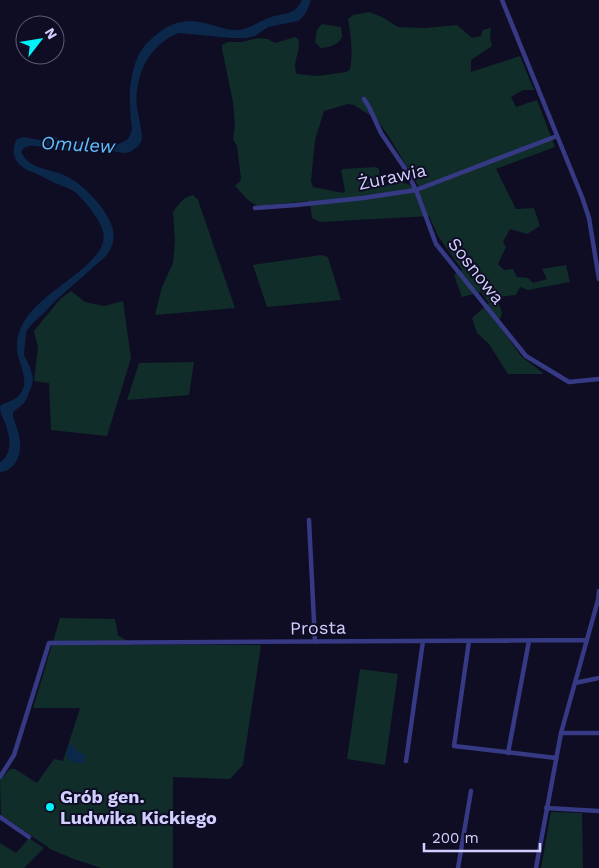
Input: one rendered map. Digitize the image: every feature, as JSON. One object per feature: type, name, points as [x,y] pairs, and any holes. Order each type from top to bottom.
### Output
[{"type":"street","points":[[502,0],[582,197],[589,218],[599,279]]},
{"type":"street","name":"Sosnowa","points":[[364,99],[381,133],[404,166],[416,190],[436,244],[526,356],[569,382],[599,379]]},
{"type":"street","name":"Żurawia","points":[[255,208],[363,198],[416,190],[557,136]]},
{"type":"street","points":[[309,520],[315,642]]},
{"type":"street","points":[[536,868],[561,733],[599,591]]},
{"type":"street","name":"Prosta","points":[[0,777],[14,755],[49,643],[587,640]]},
{"type":"street","points":[[406,761],[423,641]]},
{"type":"street","points":[[469,641],[454,746],[556,758]]},
{"type":"street","points":[[508,753],[529,641]]},
{"type":"street","points":[[575,683],[599,678]]},
{"type":"street","points":[[561,733],[599,733]]},
{"type":"street","points":[[458,868],[471,791]]},
{"type":"street","points":[[546,808],[599,811]]},
{"type":"street","points":[[0,817],[29,837]]},
{"type":"green space","points":[[369,12],[382,17],[398,27],[425,28],[457,25],[472,38],[481,36],[483,30],[491,28],[492,46],[471,60],[471,72],[520,56],[534,90],[523,90],[511,97],[516,107],[537,100],[555,147],[496,169],[516,209],[534,208],[540,226],[527,234],[510,229],[503,242],[506,247],[498,264],[504,270],[513,269],[517,277],[528,278],[533,283],[547,279],[542,269],[566,265],[570,282],[528,290],[520,287],[516,295],[497,297],[502,313],[498,324],[521,356],[544,374],[508,374],[489,344],[477,333],[472,318],[489,303],[481,292],[462,297],[454,275],[462,270],[438,236],[429,216],[320,222],[312,218],[310,202],[257,206],[248,200],[235,186],[241,178],[237,146],[233,139],[235,126],[233,102],[222,45],[228,42],[242,42],[258,38],[268,39],[275,43],[295,37],[299,43],[295,66],[297,74],[318,76],[346,72],[350,70],[351,57],[348,19],[353,15]],"holes":[[[348,104],[354,105],[376,118],[420,189],[402,182],[384,186],[380,185],[379,169],[376,167],[341,170],[345,191],[343,193],[313,187],[311,181],[315,140],[324,111]]]},
{"type":"green space","points":[[322,24],[341,27],[342,36],[337,43],[321,48],[315,42],[317,30]]},
{"type":"green space","points":[[193,195],[198,200],[235,308],[155,315],[162,287],[173,263],[175,242],[173,212],[185,198]]},
{"type":"green space","points":[[321,255],[328,257],[341,300],[267,307],[253,265]]},
{"type":"green space","points":[[71,291],[85,302],[104,306],[123,301],[131,358],[107,436],[51,430],[49,383],[34,381],[38,348],[34,331],[60,299]]},
{"type":"green space","points":[[194,362],[189,395],[127,400],[139,363]]},
{"type":"green space","points":[[60,618],[115,619],[118,635],[133,645],[261,645],[243,765],[230,779],[173,777],[173,868],[101,868],[52,850],[1,815],[0,780],[10,769],[15,769],[37,783],[54,759],[63,761],[80,708],[33,708]]},
{"type":"green space","points":[[360,669],[398,674],[385,765],[347,759]]},
{"type":"green space","points":[[551,812],[582,813],[583,868],[541,868]]},
{"type":"green space","points":[[29,838],[44,848],[24,868],[0,868],[0,843],[16,853]]},
{"type":"water","name":"Omulew","points":[[302,0],[311,0],[301,19],[268,27],[255,36],[231,38],[178,33],[159,46],[145,63],[138,85],[137,108],[142,139],[135,149],[125,153],[56,150],[30,146],[25,147],[21,152],[30,163],[68,177],[89,193],[107,215],[114,237],[106,256],[55,301],[26,332],[24,355],[33,378],[32,385],[26,400],[13,412],[20,440],[18,458],[10,469],[0,472],[0,462],[8,452],[9,443],[0,406],[17,397],[23,390],[24,384],[17,348],[17,339],[22,325],[40,303],[88,264],[100,248],[103,240],[103,232],[99,222],[75,192],[27,170],[17,162],[14,155],[14,147],[17,139],[24,137],[39,140],[55,137],[63,140],[119,144],[128,139],[132,129],[130,113],[131,80],[137,58],[145,45],[156,35],[172,25],[186,21],[197,21],[227,29],[239,30],[267,18],[293,11]]},
{"type":"water","points":[[69,745],[73,745],[76,750],[84,755],[84,763],[69,761],[66,754]]},
{"type":"place","name":"Grób gen. Ludwika Kickiego","points":[[50,807]]}]
